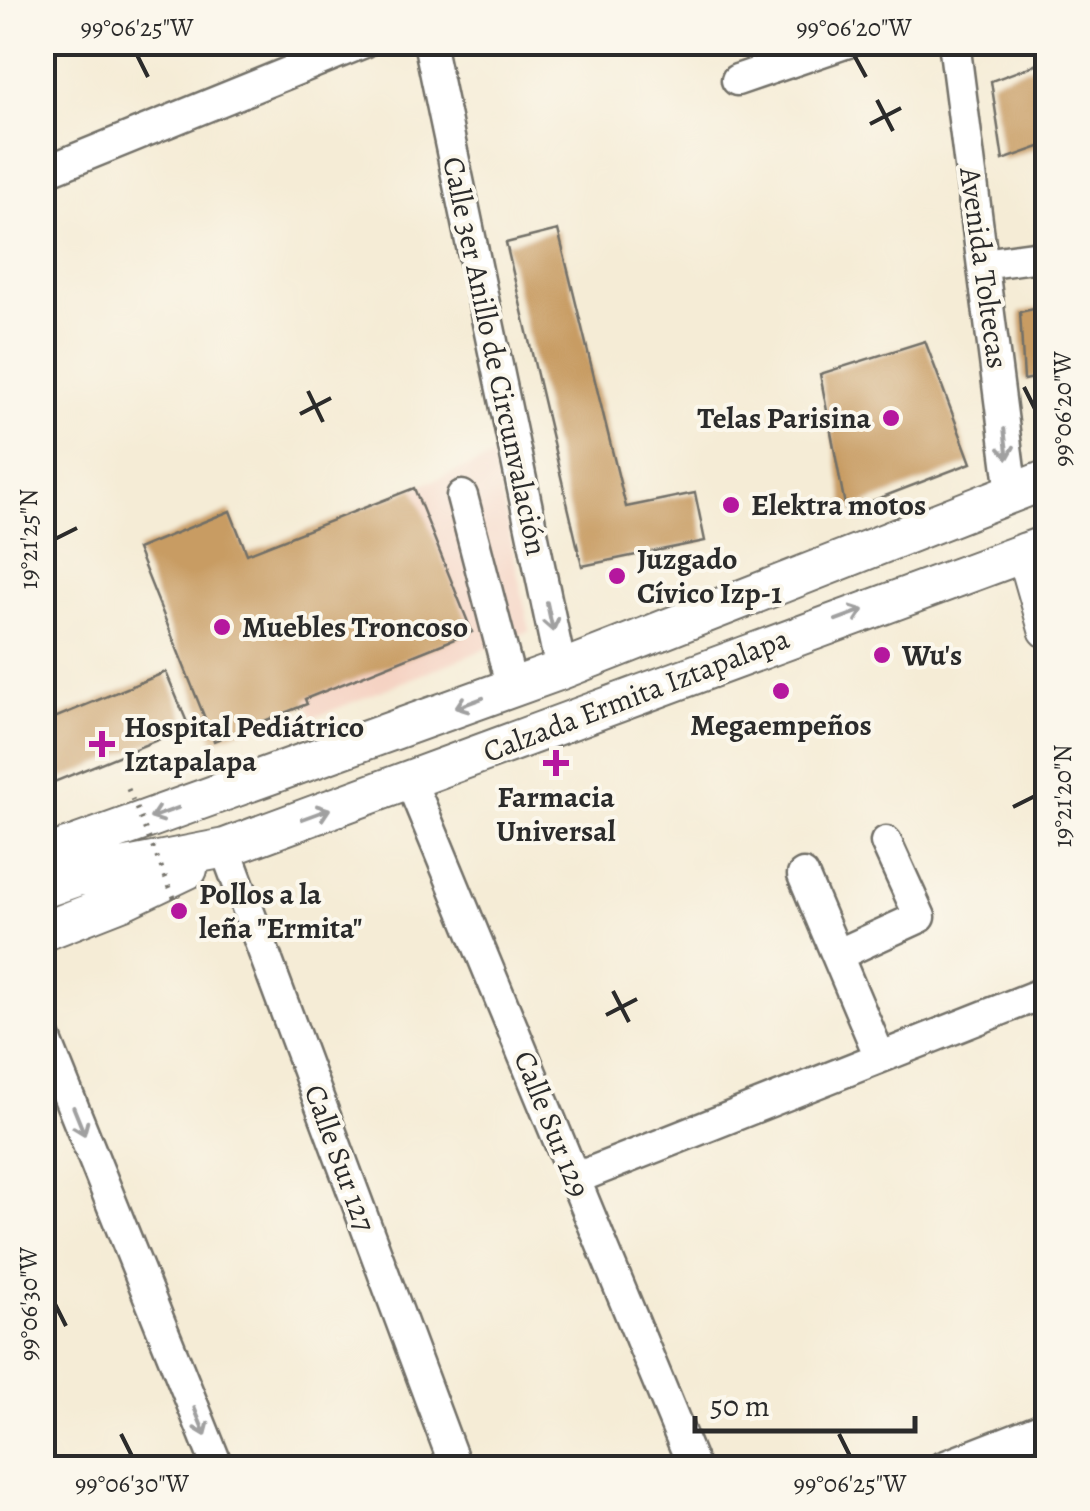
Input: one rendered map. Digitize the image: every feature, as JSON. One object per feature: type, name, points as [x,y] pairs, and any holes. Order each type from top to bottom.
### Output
[{"type":"main road","name":"Calzada Ermita Iztapalapa","points":[[42,857],[561,670],[1048,479]]},
{"type":"main road","name":"Calzada Ermita Iztapalapa","points":[[42,932],[121,901],[225,848],[1037,548]]},
{"type":"main road","points":[[1037,548],[1048,629]]},
{"type":"main road","name":"Calzada Ermita Iztapalapa","points":[[59,883],[225,848]]},
{"type":"street","points":[[42,173],[364,42]]},
{"type":"street","name":"Calle 3er Anillo de Circunvalación","points":[[429,42],[561,670]]},
{"type":"street","points":[[737,80],[848,42]]},
{"type":"street","name":"Avenida Toltecas","points":[[954,42],[1012,493]]},
{"type":"street","points":[[983,264],[1048,255]]},
{"type":"street","points":[[462,496],[512,688]]},
{"type":"street","name":"Calle Sur 129","points":[[410,780],[694,1468]]},
{"type":"street","points":[[837,955],[920,917],[886,842]]},
{"type":"street","name":"Calle Sur 127","points":[[225,848],[456,1468]]},
{"type":"street","points":[[803,875],[880,1057]]},
{"type":"street","points":[[574,1178],[1048,991]]},
{"type":"street","points":[[42,1030],[218,1468]]},
{"type":"street","points":[[941,1468],[1048,1426]]},
{"type":"path","points":[[128,789],[176,902]]},
{"type":"shaded area","points":[[493,457],[530,631],[313,718],[247,554]]},
{"type":"building","points":[[1048,60],[1048,144],[1003,160],[991,81]]},
{"type":"building","points":[[558,230],[626,507],[695,493],[705,541],[582,566],[506,243]]},
{"type":"building","points":[[1048,306],[1048,354],[1041,355],[1040,377],[1024,380],[1020,312]]},
{"type":"building","name":"Telas Parisina","points":[[925,341],[971,463],[846,511],[820,374]]},
{"type":"building","points":[[414,488],[472,632],[305,699],[307,704],[214,741],[137,549],[230,511],[247,554]]},
{"type":"building","points":[[166,672],[189,727],[42,787],[42,723]]},
{"type":"place","name":"Telas Parisina","points":[[891,418]]},
{"type":"place","name":"Elektra motos","points":[[731,505]]},
{"type":"place","name":"Juzgado Cívico Izp-1","points":[[617,576]]},
{"type":"place","name":"Muebles Troncoso","points":[[222,627]]},
{"type":"place","name":"Wu's","points":[[882,655]]},
{"type":"place","name":"Megaempeños","points":[[781,691]]},
{"type":"place","name":"Hospital Pediátrico Iztapalapa","points":[[102,744]]},
{"type":"place","name":"Farmacia Universal","points":[[556,763]]},
{"type":"place","name":"Pollos a la leña \"Ermita\"","points":[[179,911]]}]
